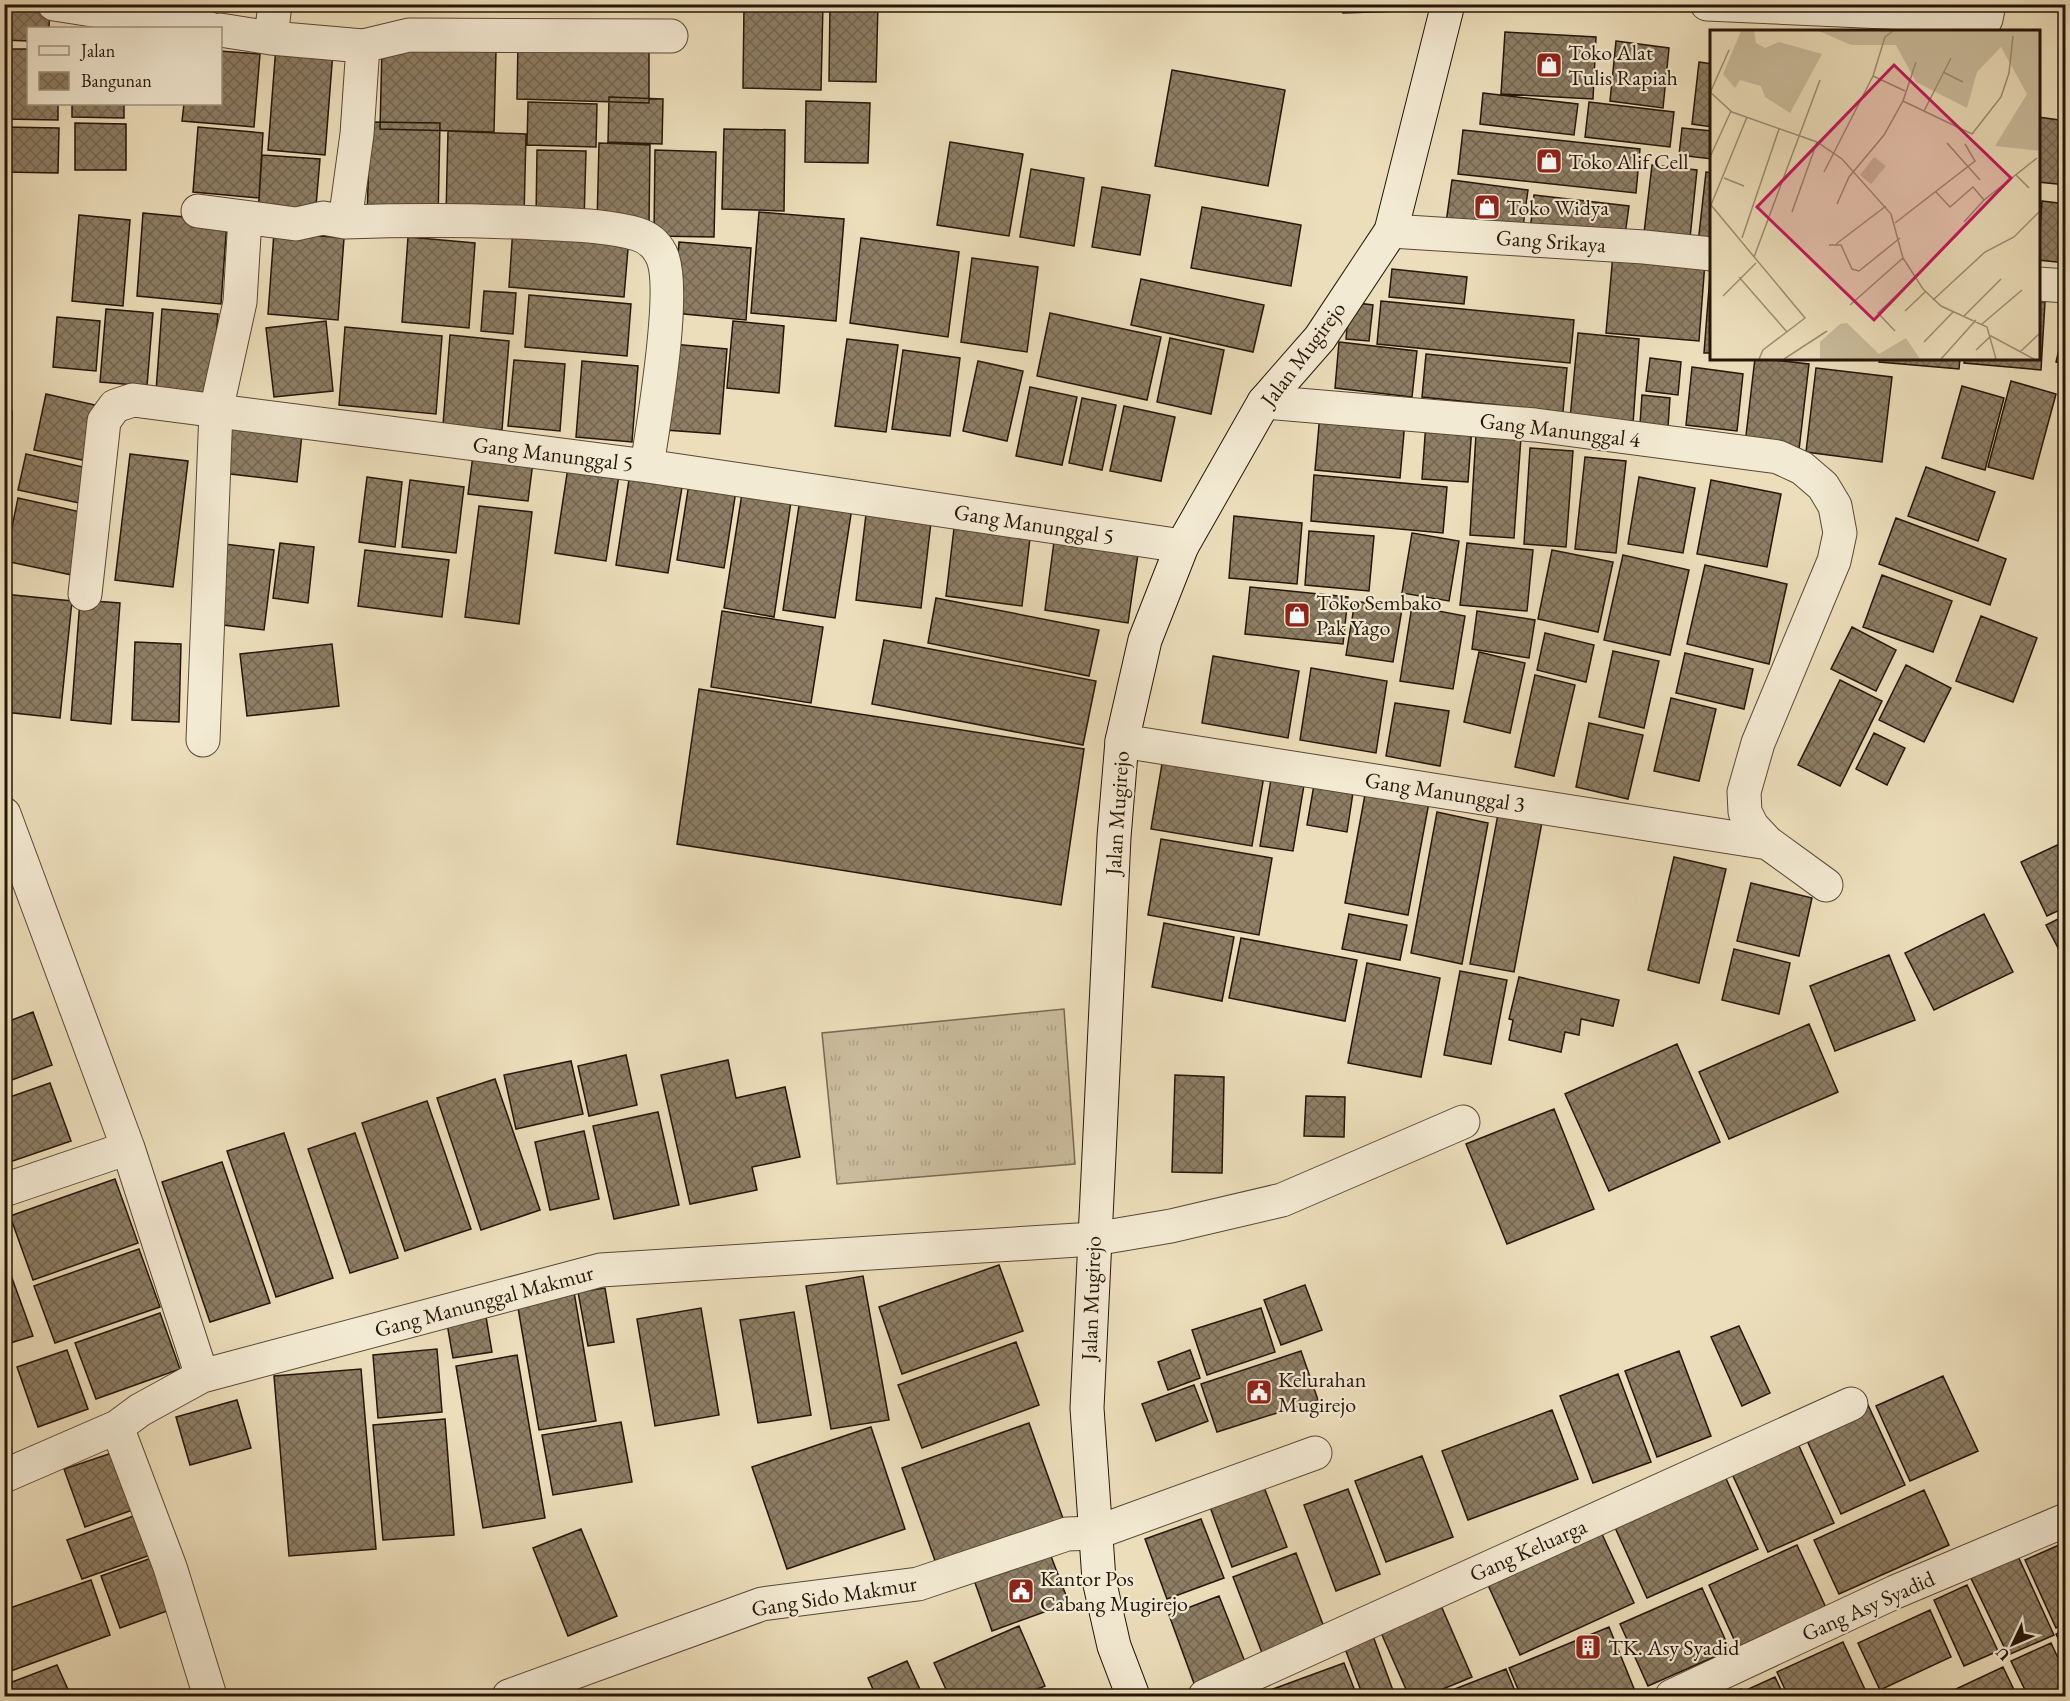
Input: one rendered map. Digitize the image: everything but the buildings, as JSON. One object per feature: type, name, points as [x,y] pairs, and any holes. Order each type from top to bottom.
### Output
[{"type":"street","points":[[54,4],[202,27]]},
{"type":"street","points":[[271,38],[275,4]]},
{"type":"street","name":"Jalan Mugirejo","points":[[1133,1696],[1114,1646],[1099,1580],[1087,1408],[1114,837],[1122,741],[1144,640],[1182,546],[1264,402],[1320,338],[1391,231],[1448,4]]},
{"type":"street","points":[[1707,4],[1907,13],[1977,23],[1986,19],[1989,4]]},
{"type":"street","points":[[222,30],[271,38],[363,46],[409,35],[460,37],[671,36]]},
{"type":"street","points":[[345,222],[357,134],[363,46]]},
{"type":"street","points":[[198,211],[296,224],[323,218],[345,222],[496,221],[595,226],[638,234],[655,245],[664,261],[667,273],[665,318],[647,466]]},
{"type":"street","points":[[203,740],[216,411],[240,302],[245,218]]},
{"type":"street","name":"Gang Srikaya","points":[[1391,231],[1644,247],[1710,254]]},
{"type":"street","points":[[2040,284],[2066,286]]},
{"type":"street","name":"Gang Manunggal 5","points":[[85,594],[104,421],[115,406],[133,400],[647,466],[1182,546]]},
{"type":"street","name":"Gang Manunggal 4","points":[[1264,402],[1534,425],[1778,457],[1802,468],[1823,486],[1835,506]]},
{"type":"street","name":"Gang Manunggal 3","points":[[1826,885],[1768,843],[1752,826],[1745,812],[1744,792],[1758,743],[1834,561],[1840,533],[1835,506]]},
{"type":"street","name":"Gang Manunggal 3","points":[[1122,741],[1768,843]]},
{"type":"street","points":[[4,814],[128,1148],[202,1376]]},
{"type":"street","name":"Gang Manunggal Makmur","points":[[4,1476],[117,1427],[140,1410],[202,1376],[601,1270],[1094,1239],[1172,1226],[1282,1200],[1463,1122]]},
{"type":"street","points":[[4,1190],[128,1148]]},
{"type":"street","name":"Gang Keluarga","points":[[1205,1696],[1851,1404]]},
{"type":"street","points":[[117,1427],[170,1567],[210,1696]]},
{"type":"street","name":"Gang Sido Makmur","points":[[508,1696],[762,1604],[918,1584],[1067,1534],[1095,1533],[1315,1453]]},
{"type":"street","name":"Gang Asy Syadid","points":[[1672,1696],[1895,1592],[2066,1520]]},
{"type":"green space","points":[[1064,1009],[1075,1164],[837,1184],[822,1033]]},
{"type":"place","name":"Toko Alat Tulis Rapiah","points":[[1549,65]]},
{"type":"place","name":"Toko Alif Cell","points":[[1549,161]]},
{"type":"place","name":"Toko Widya","points":[[1487,207]]},
{"type":"place","name":"Toko Sembako Pak Yago","points":[[1297,615]]},
{"type":"place","name":"Kelurahan Mugirejo","points":[[1259,1392]]},
{"type":"place","name":"Kantor Pos Cabang Mugirejo","points":[[1021,1591]]},
{"type":"place","name":"TK. Asy Syadid","points":[[1588,1647]]}]
